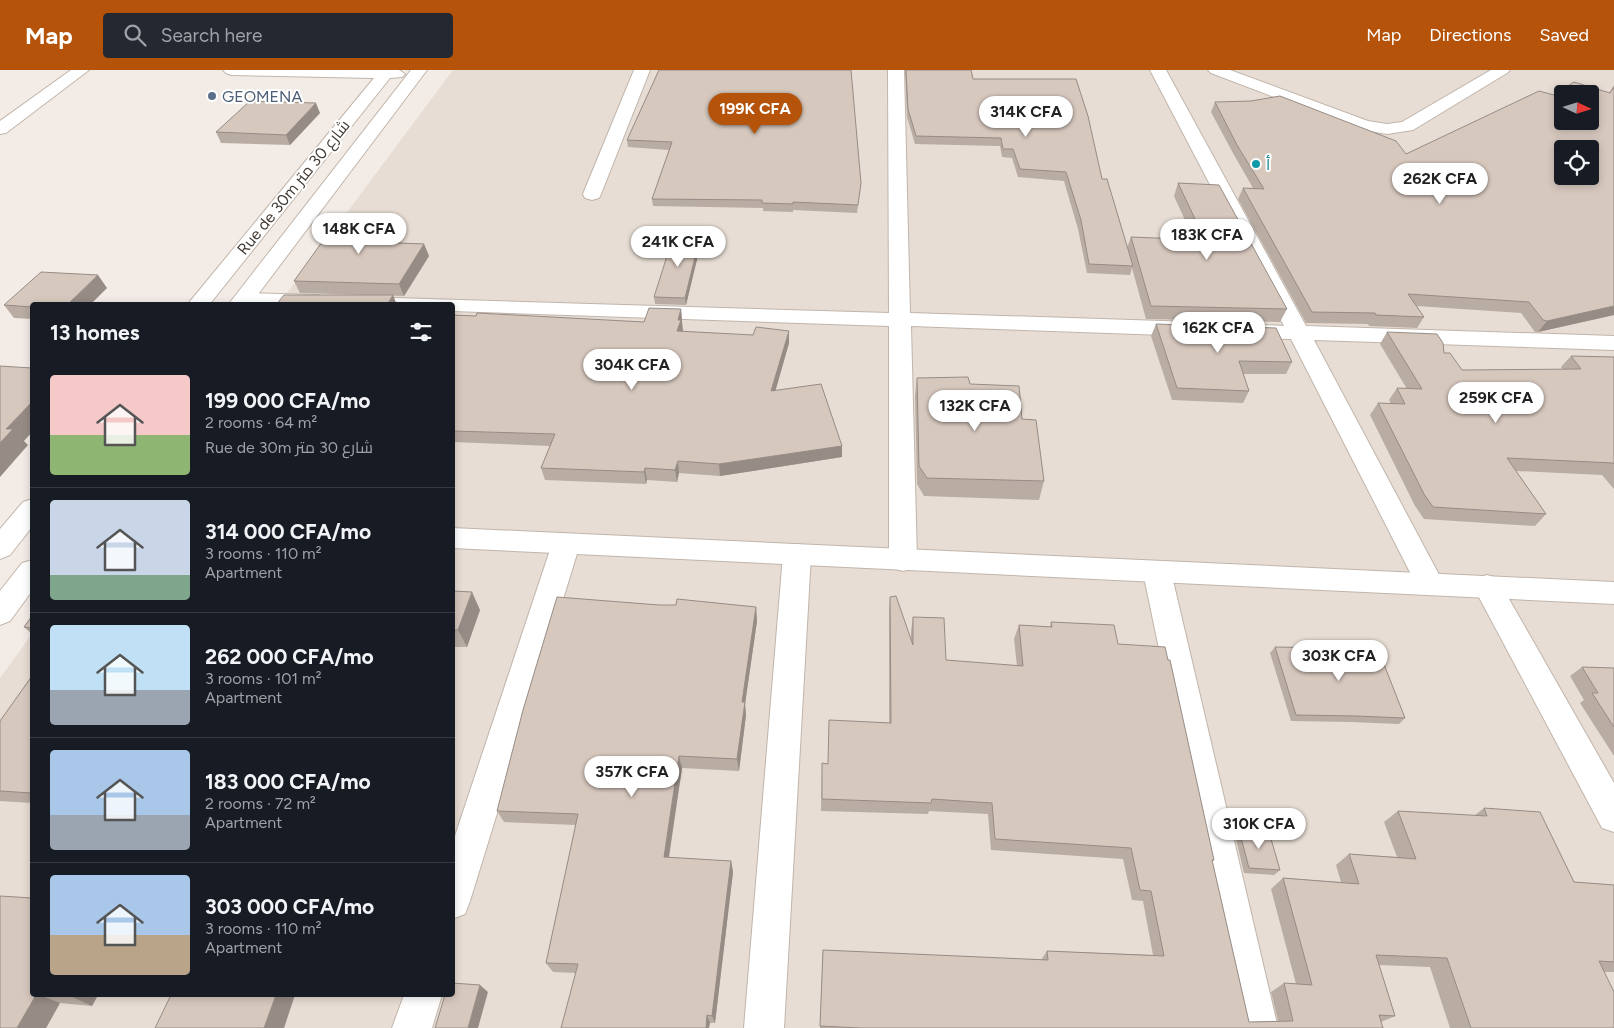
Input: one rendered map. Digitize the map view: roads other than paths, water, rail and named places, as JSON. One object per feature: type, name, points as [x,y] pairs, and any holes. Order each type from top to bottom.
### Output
[{"type":"street","points":[[0,129],[81,70]]},
{"type":"street","points":[[231,70],[417,72]]},
{"type":"street","points":[[592,194],[642,70]]},
{"type":"street","points":[[896,70],[898,319],[903,560]]},
{"type":"street","points":[[1158,70],[1300,333],[1430,584]]},
{"type":"street","points":[[1213,70],[1364,125],[1387,129],[1407,126],[1502,70]]},
{"type":"street","name":"Rue de 30m شارع 30 متر","points":[[200,302],[387,72]]},
{"type":"street","name":"Rue de 30m شارع 30 متر","points":[[241,302],[417,72]]},
{"type":"street","points":[[455,306],[1614,343]]},
{"type":"street","points":[[0,548],[30,515]]},
{"type":"street","points":[[455,538],[1614,593]]},
{"type":"street","points":[[455,892],[566,544]]},
{"type":"street","points":[[764,1028],[797,555]]},
{"type":"street","points":[[1157,572],[1258,1028]]},
{"type":"street","points":[[0,613],[30,575]]},
{"type":"street","points":[[1487,586],[1614,816]]},
{"type":"street","points":[[412,1028],[422,997]]},
{"type":"place","name":"GEOMENA","points":[[212,96]]},
{"type":"place","name":"أ","points":[[1256,164]]}]
